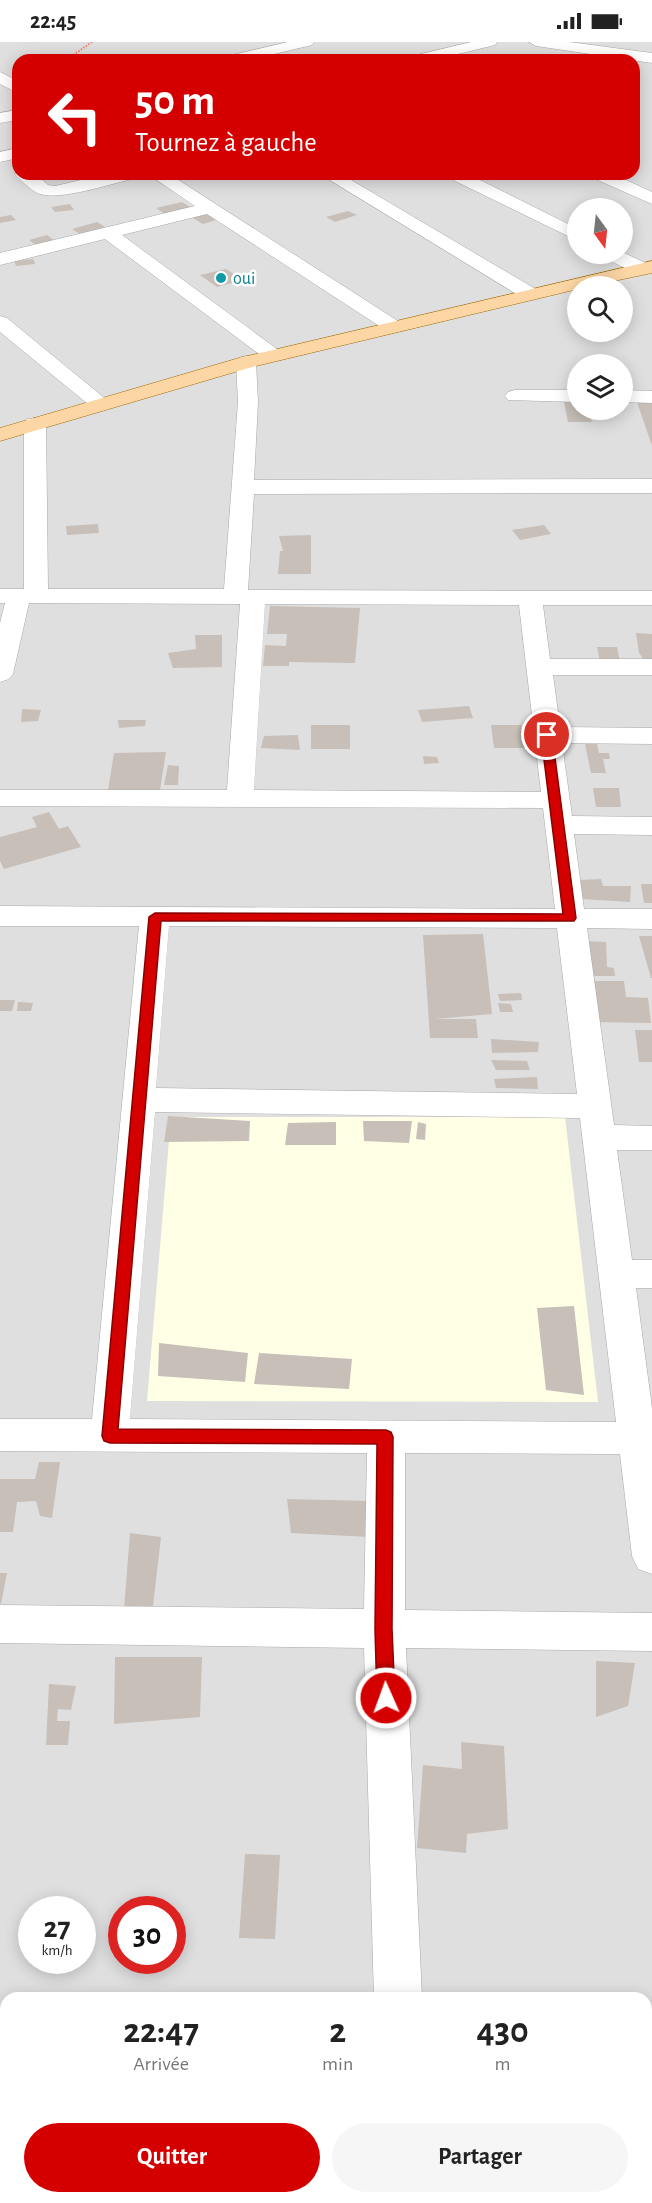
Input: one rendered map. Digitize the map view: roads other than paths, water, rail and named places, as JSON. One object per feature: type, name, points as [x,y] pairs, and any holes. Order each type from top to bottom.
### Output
[{"type":"main road","points":[[0,435],[246,362],[648,268]]},
{"type":"street","points":[[254,54],[307,42]]},
{"type":"street","points":[[439,54],[490,42]]},
{"type":"street","points":[[536,42],[587,45],[632,54]]},
{"type":"street","points":[[587,45],[601,54]]},
{"type":"street","points":[[262,52],[266,54]]},
{"type":"street","points":[[32,180],[43,189],[55,191],[104,180]]},
{"type":"street","points":[[166,180],[394,327]]},
{"type":"street","points":[[339,180],[530,294]]},
{"type":"street","points":[[467,180],[567,230]]},
{"type":"street","points":[[611,180],[652,199]]},
{"type":"street","points":[[0,259],[210,208]]},
{"type":"street","points":[[108,233],[274,356]]},
{"type":"street","points":[[633,262],[648,268]]},
{"type":"street","points":[[0,322],[101,405]]},
{"type":"street","points":[[240,799],[244,597],[243,487],[249,402],[246,362]]},
{"type":"street","points":[[515,396],[567,396]]},
{"type":"street","points":[[633,396],[652,397]]},
{"type":"street","points":[[0,674],[18,596],[35,424]]},
{"type":"street","points":[[243,487],[652,486]]},
{"type":"street","points":[[18,596],[652,598]]},
{"type":"street","points":[[530,598],[616,1274],[645,1438],[652,1556]]},
{"type":"street","points":[[538,667],[652,668]]},
{"type":"street","points":[[547,735],[652,736]]},
{"type":"street","points":[[0,798],[240,799],[557,812],[652,826]]},
{"type":"street","points":[[0,916],[652,919]]},
{"type":"street","points":[[110,1436],[155,917]]},
{"type":"street","points":[[139,1100],[596,1122],[652,1138]]},
{"type":"street","points":[[616,1274],[652,1274]]},
{"type":"street","points":[[0,1435],[645,1438]]},
{"type":"street","points":[[386,1437],[384,1629],[398,1992]]},
{"type":"street","points":[[0,1624],[652,1632]]},
{"type":"place","name":"oui","points":[[221,278]]}]
